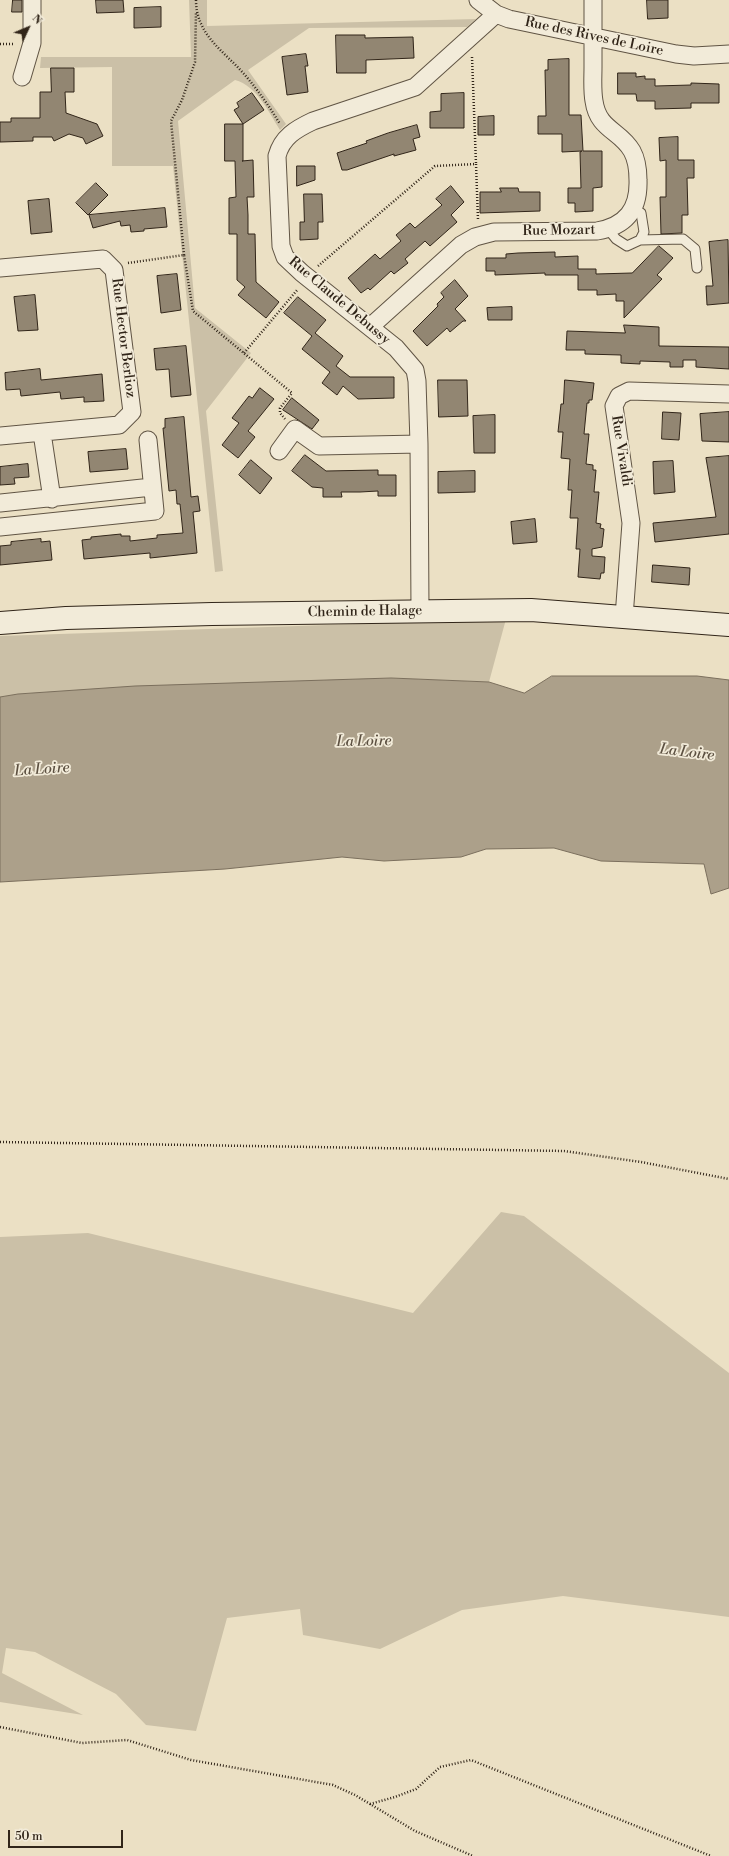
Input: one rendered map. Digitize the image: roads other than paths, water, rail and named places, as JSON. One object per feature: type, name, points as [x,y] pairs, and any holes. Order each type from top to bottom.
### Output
[{"type":"main road","name":"Chemin de Halage","points":[[0,623],[66,618],[531,610],[729,625]]},
{"type":"street","points":[[22,77],[32,43],[32,0]]},
{"type":"street","name":"Rue des Rives de Loire","points":[[478,0],[496,14],[593,37],[676,54],[694,56],[722,55]]},
{"type":"street","name":"Rue Mozart","points":[[370,327],[460,245],[478,236],[494,232],[597,231],[608,229],[622,221],[633,208],[638,191],[637,160],[626,143],[607,128],[599,118],[594,101],[593,0]]},
{"type":"street","name":"Rue Claude Debussy","points":[[420,611],[419,444],[417,381],[415,370],[396,348],[285,257],[281,246],[277,156],[279,147],[287,136],[312,121],[415,87],[496,14]]},
{"type":"street","name":"Rue Hector Berlioz","points":[[0,268],[103,259],[114,270],[132,412],[119,425],[0,436]]},
{"type":"street","name":"Rue Vivaldi","points":[[624,617],[631,523],[614,406],[619,396],[628,392],[729,394]]},
{"type":"street","points":[[279,450],[295,430],[319,446],[419,444]]},
{"type":"street","points":[[42,433],[52,499]]},
{"type":"street","points":[[0,527],[155,512],[148,440]]},
{"type":"street","points":[[0,503],[52,499],[152,487]]},
{"type":"lane","points":[[633,208],[641,213],[644,232],[640,240]]},
{"type":"lane","points":[[608,229],[616,239],[627,246],[640,240],[683,239],[695,249],[697,268]]},
{"type":"water","name":"La Loire","points":[[552,676],[697,676],[729,680],[729,888],[711,894],[704,864],[601,861],[554,848],[486,849],[461,857],[384,861],[342,857],[225,869],[0,882],[0,697],[18,694],[135,686],[391,678],[489,682],[524,693]]}]
